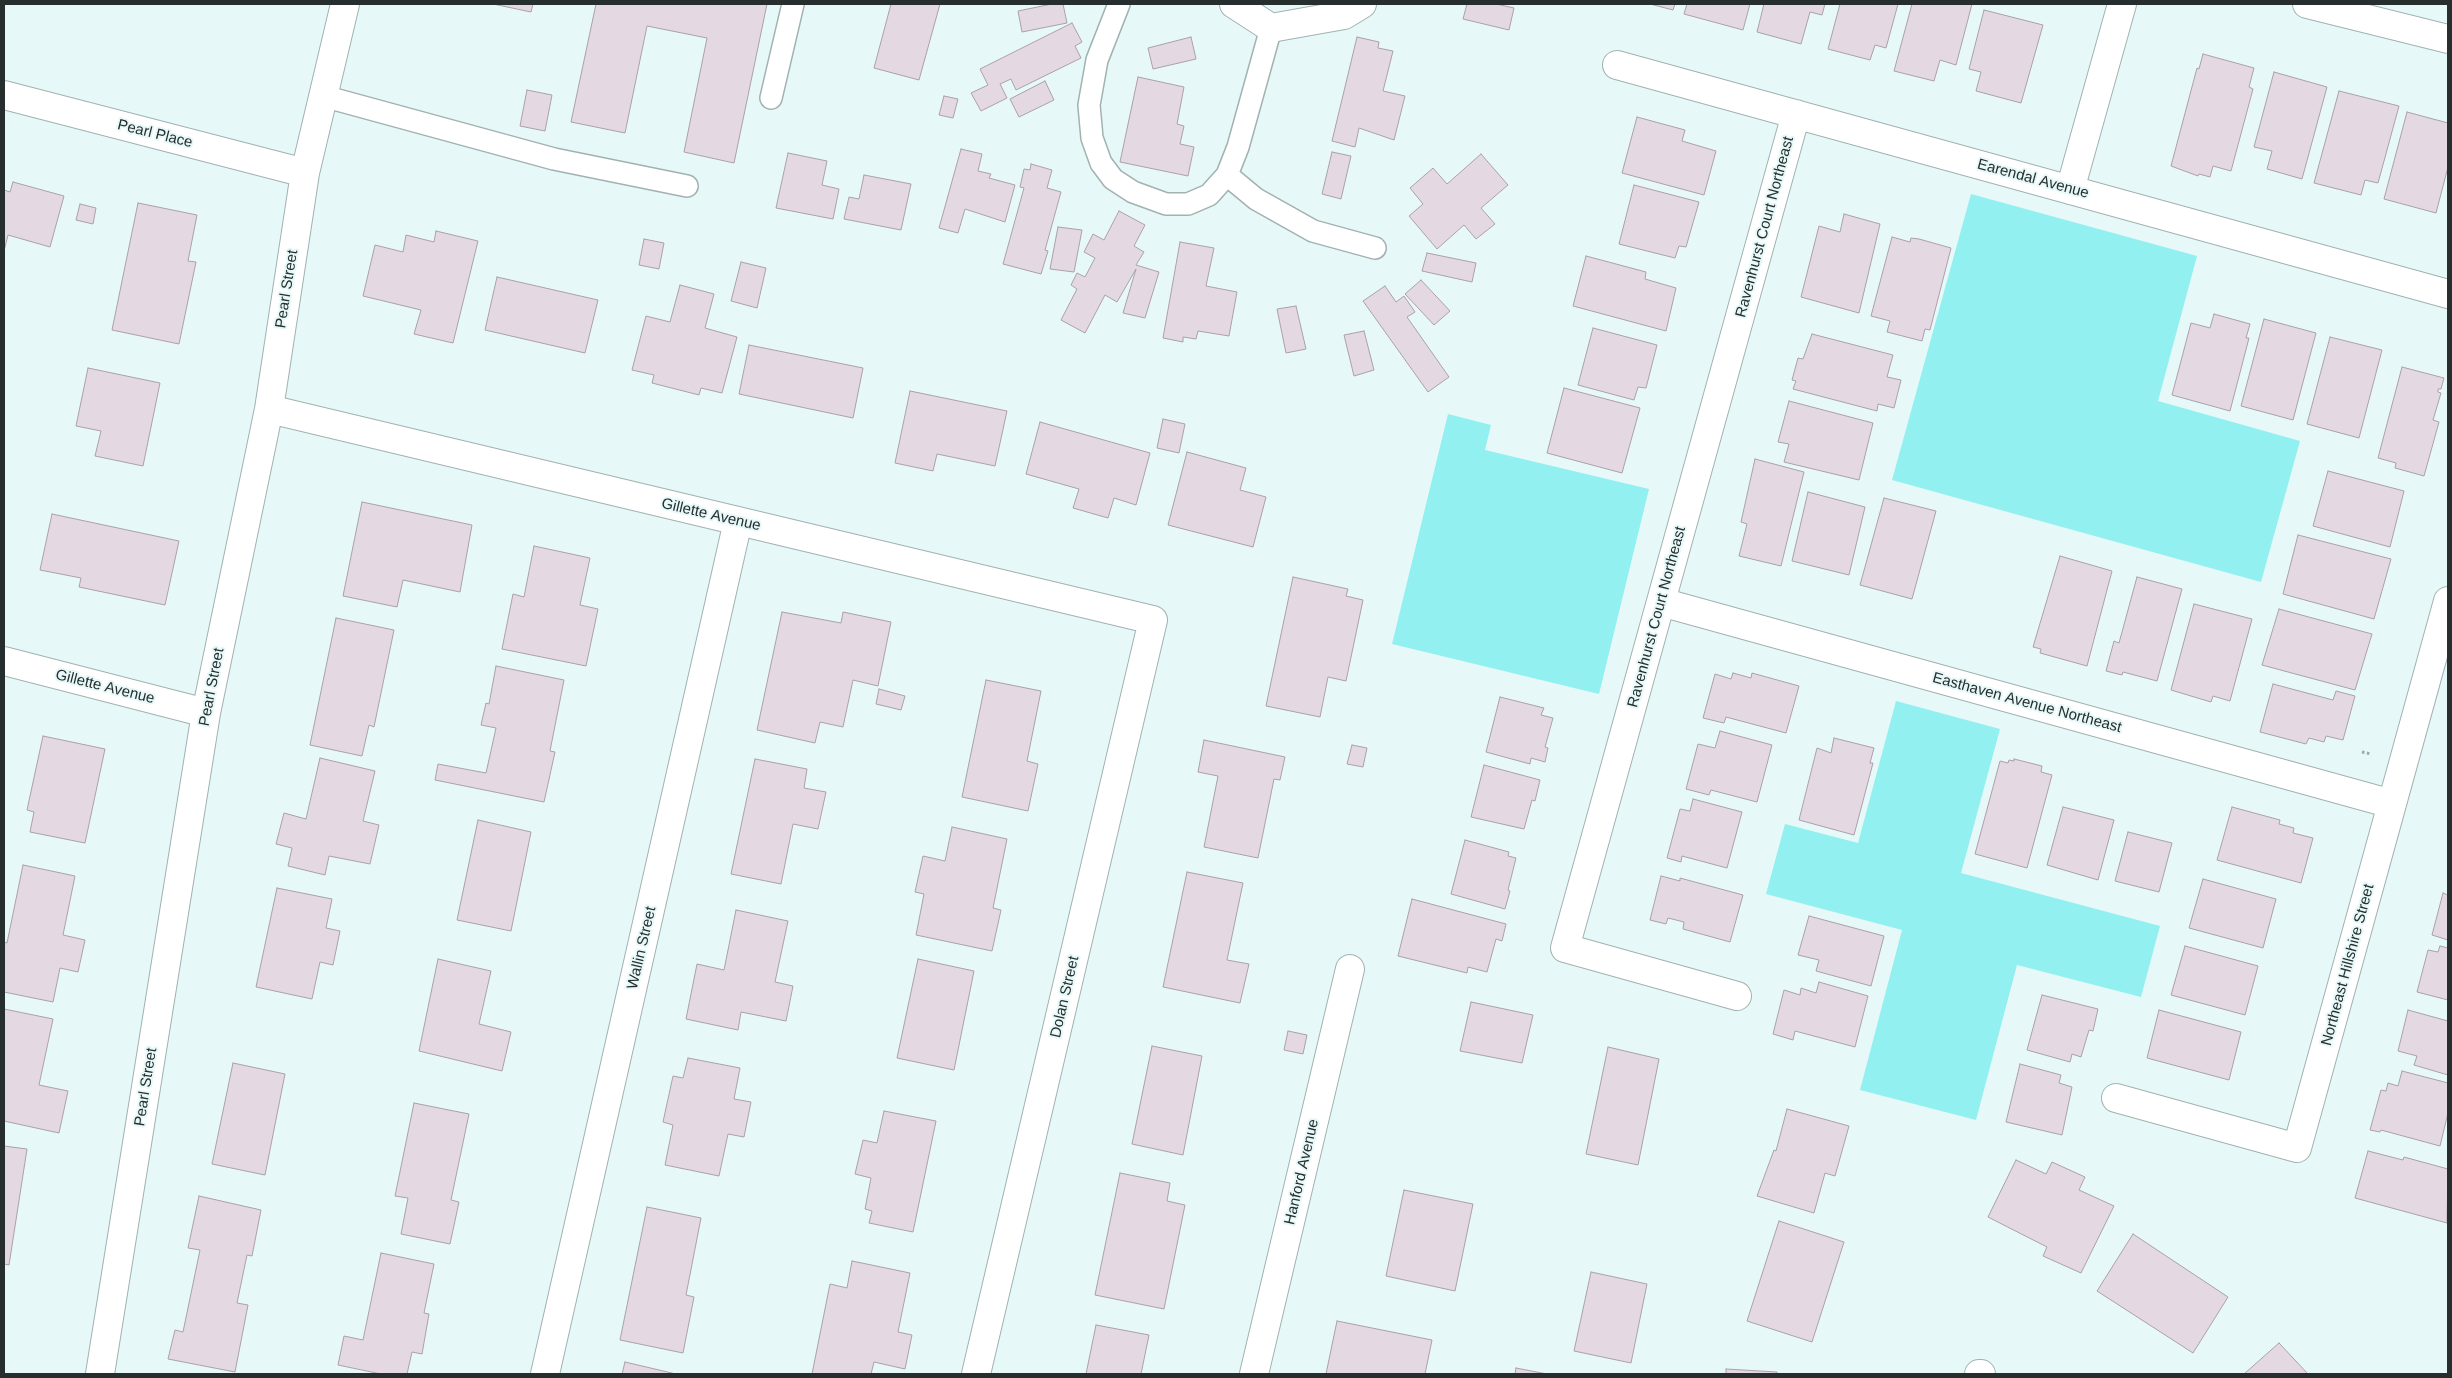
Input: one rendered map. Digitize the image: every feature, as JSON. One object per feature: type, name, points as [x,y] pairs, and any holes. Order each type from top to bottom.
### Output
[{"type":"street","name":"Pearl Street","points":[[100,1374],[206,713],[269,409],[305,173],[345,4]]},
{"type":"street","points":[[1234,4],[1271,28],[1344,15],[1362,4]]},
{"type":"street","points":[[2070,190],[2122,4]]},
{"type":"street","points":[[2307,4],[2448,39]]},
{"type":"street","name":"Earendal Avenue","points":[[1617,65],[2448,294]]},
{"type":"street","name":"Pearl Place","points":[[4,95],[305,173]]},
{"type":"street","name":"Ravenhurst Court Northeast","points":[[1737,996],[1565,948],[1796,114]]},
{"type":"street","name":"Gillette Avenue","points":[[269,409],[1153,620]]},
{"type":"street","name":"Wallin Street","points":[[545,1374],[738,521]]},
{"type":"street","name":"Northeast Hillshire Street","points":[[2116,1098],[2297,1148],[2448,601]]},
{"type":"street","name":"Easthaven Avenue Northeast","points":[[1661,602],[2392,804]]},
{"type":"street","name":"Dolan Street","points":[[976,1374],[1153,620]]},
{"type":"street","name":"Gillette Avenue","points":[[4,660],[206,713]]},
{"type":"street","name":"Hanford Avenue","points":[[1254,1374],[1350,969]]},
{"type":"lane","points":[[771,98],[793,4]]},
{"type":"lane","points":[[1119,4],[1097,60],[1089,105],[1092,138],[1101,163],[1114,179],[1133,192],[1166,204],[1188,204],[1209,195],[1227,175],[1238,147],[1271,28]]},
{"type":"lane","points":[[323,96],[554,159],[687,186]]},
{"type":"lane","points":[[1227,175],[1256,199],[1313,231],[1375,248]]},
{"type":"shaded area","points":[[1971,194],[2197,256],[2158,401],[2300,441],[2261,582],[1892,480]]},
{"type":"shaded area","points":[[1448,414],[1491,425],[1485,450],[1649,489],[1599,694],[1392,644]]},
{"type":"shaded area","points":[[1896,701],[2000,729],[1961,873],[2160,926],[2141,997],[2017,965],[1976,1120],[1860,1090],[1902,930],[1766,894],[1785,824],[1858,843]]},
{"type":"building","points":[[493,4],[533,4],[531,12]]},
{"type":"building","points":[[596,4],[767,4],[734,163],[684,152],[707,38],[647,26],[625,133],[571,122]]},
{"type":"building","points":[[891,4],[940,4],[919,80],[874,68]]},
{"type":"building","points":[[1052,4],[1063,4],[1067,23],[1022,32],[1018,11]]},
{"type":"building","points":[[1467,4],[1496,4],[1514,8],[1509,30],[1463,19]]},
{"type":"building","points":[[1650,4],[1675,4],[1673,10]]},
{"type":"building","points":[[1687,4],[1750,4],[1743,30],[1684,14]]},
{"type":"building","points":[[1764,4],[1825,4],[1822,15],[1810,12],[1801,44],[1757,32]]},
{"type":"building","points":[[1840,4],[1898,4],[1886,48],[1875,45],[1870,60],[1828,49]]},
{"type":"building","points":[[1912,4],[1972,4],[1956,65],[1940,60],[1934,81],[1894,71]]},
{"type":"building","points":[[1984,10],[2043,25],[2021,103],[1976,91],[1981,72],[1969,69]]},
{"type":"building","points":[[1072,23],[1082,42],[1075,46],[1081,58],[1016,90],[1011,79],[1000,84],[1007,98],[981,111],[971,93],[988,85],[980,69]]},
{"type":"building","points":[[1191,37],[1196,59],[1153,69],[1148,48]]},
{"type":"building","points":[[1357,37],[1379,42],[1378,48],[1393,51],[1383,91],[1405,96],[1394,140],[1359,128],[1355,147],[1332,141]]},
{"type":"building","points":[[2203,54],[2254,68],[2249,87],[2253,89],[2231,171],[2213,166],[2210,177],[2199,174],[2198,176],[2171,166],[2197,68],[2199,69]]},
{"type":"building","points":[[2274,72],[2327,87],[2302,179],[2267,169],[2272,151],[2254,147]]},
{"type":"building","points":[[1138,77],[1184,87],[1177,124],[1184,126],[1180,144],[1194,147],[1188,176],[1120,162]]},
{"type":"building","points":[[1045,81],[1054,100],[1019,117],[1010,99]]},
{"type":"building","points":[[527,90],[552,95],[545,131],[520,126]]},
{"type":"building","points":[[2339,91],[2399,106],[2378,183],[2365,180],[2361,195],[2314,183]]},
{"type":"building","points":[[944,96],[958,99],[953,118],[939,115]]},
{"type":"building","points":[[2407,112],[2448,123],[2448,167],[2436,213],[2384,199]]},
{"type":"building","points":[[1637,117],[1685,130],[1682,141],[1716,151],[1704,195],[1622,173]]},
{"type":"building","points":[[961,149],[982,154],[978,171],[991,174],[989,178],[1015,185],[1005,222],[965,209],[958,233],[939,228]]},
{"type":"building","points":[[1332,152],[1351,156],[1341,199],[1322,194]]},
{"type":"building","points":[[788,153],[827,161],[822,185],[839,189],[833,219],[776,208]]},
{"type":"building","points":[[1481,154],[1508,185],[1481,208],[1495,224],[1476,239],[1464,225],[1437,249],[1409,216],[1423,204],[1410,188],[1433,168],[1447,184]]},
{"type":"building","points":[[1031,164],[1052,170],[1047,188],[1061,192],[1045,250],[1048,251],[1041,274],[1003,264],[1024,188],[1020,187],[1024,169],[1030,170]]},
{"type":"building","points":[[864,175],[911,184],[901,230],[844,219],[849,197],[859,199]]},
{"type":"building","points":[[13,182],[64,196],[50,247],[8,235],[4,251],[4,190],[10,192]]},
{"type":"building","points":[[1634,185],[1699,202],[1686,247],[1679,246],[1675,258],[1619,244]]},
{"type":"building","points":[[138,203],[197,215],[188,261],[196,262],[179,344],[112,330]]},
{"type":"building","points":[[80,204],[96,208],[93,224],[76,220]]},
{"type":"building","points":[[1119,211],[1145,225],[1134,246],[1144,252],[1136,265],[1159,272],[1145,318],[1123,313],[1136,269],[1117,302],[1105,295],[1085,333],[1061,320],[1077,289],[1071,285],[1077,273],[1085,277],[1095,258],[1084,252],[1093,234],[1104,240]]},
{"type":"building","points":[[1844,214],[1880,224],[1859,313],[1801,297],[1819,226],[1840,232]]},
{"type":"building","points":[[1058,227],[1082,230],[1074,272],[1050,269]]},
{"type":"building","points":[[436,231],[478,241],[453,343],[414,334],[421,310],[363,296],[375,245],[403,252],[406,235],[434,242]]},
{"type":"building","points":[[1892,237],[1910,242],[1911,238],[1919,239],[1951,248],[1930,330],[1925,329],[1922,341],[1887,332],[1890,321],[1871,316]]},
{"type":"building","points":[[644,239],[664,243],[659,269],[639,265]]},
{"type":"building","points":[[1180,242],[1214,248],[1206,286],[1237,292],[1229,336],[1198,331],[1196,339],[1183,337],[1183,342],[1163,338]]},
{"type":"building","points":[[1427,253],[1476,263],[1472,282],[1422,271]]},
{"type":"building","points":[[1586,256],[1646,272],[1645,279],[1676,288],[1666,331],[1573,306]]},
{"type":"building","points":[[741,262],[766,268],[757,308],[731,301]]},
{"type":"building","points":[[497,277],[598,300],[585,353],[485,330]]},
{"type":"building","points":[[1421,280],[1450,311],[1434,325],[1405,294]]},
{"type":"building","points":[[680,285],[714,294],[705,328],[737,337],[722,393],[701,388],[699,395],[652,383],[654,375],[632,370],[646,316],[670,322]]},
{"type":"building","points":[[1385,286],[1396,302],[1404,296],[1415,312],[1407,317],[1449,377],[1428,392],[1363,301]]},
{"type":"building","points":[[1296,306],[1306,349],[1286,353],[1277,309]]},
{"type":"building","points":[[2214,314],[2250,324],[2246,338],[2249,338],[2230,411],[2172,395],[2191,323],[2210,328]]},
{"type":"building","points":[[2264,319],[2316,333],[2293,420],[2241,406]]},
{"type":"building","points":[[1593,328],[1657,345],[1646,388],[1638,387],[1634,400],[1578,385]]},
{"type":"building","points":[[1364,331],[1374,370],[1354,376],[1344,335]]},
{"type":"building","points":[[1812,334],[1893,355],[1887,377],[1901,380],[1894,408],[1878,404],[1877,411],[1793,389],[1796,381],[1792,380],[1798,358],[1803,359]]},
{"type":"building","points":[[2330,337],[2382,350],[2359,438],[2307,424]]},
{"type":"building","points":[[749,345],[863,368],[853,418],[739,394]]},
{"type":"building","points":[[2402,367],[2444,378],[2441,389],[2438,389],[2438,392],[2441,393],[2433,420],[2439,422],[2424,476],[2395,468],[2396,463],[2378,458]]},
{"type":"building","points":[[88,368],[160,383],[143,466],[95,456],[101,431],[76,426]]},
{"type":"building","points":[[1564,388],[1640,408],[1622,473],[1547,453]]},
{"type":"building","points":[[910,391],[1007,411],[995,466],[937,454],[933,471],[895,463]]},
{"type":"building","points":[[1789,401],[1873,423],[1859,480],[1784,462],[1789,444],[1778,442]]},
{"type":"building","points":[[1163,419],[1185,424],[1179,453],[1157,448]]},
{"type":"building","points":[[1040,422],[1150,453],[1136,505],[1114,498],[1108,518],[1073,508],[1079,489],[1026,474]]},
{"type":"building","points":[[1187,452],[1246,468],[1240,490],[1266,497],[1253,547],[1168,525]]},
{"type":"building","points":[[1755,459],[1804,472],[1781,566],[1739,556],[1747,524],[1741,522]]},
{"type":"building","points":[[2328,471],[2404,491],[2390,547],[2313,526]]},
{"type":"building","points":[[1808,492],[1865,507],[1849,575],[1792,561]]},
{"type":"building","points":[[1884,498],[1936,511],[1912,599],[1860,585]]},
{"type":"building","points":[[362,502],[472,525],[460,592],[403,580],[397,607],[343,596]]},
{"type":"building","points":[[52,514],[179,541],[165,605],[79,587],[81,578],[40,570]]},
{"type":"building","points":[[2298,535],[2391,559],[2374,619],[2283,594]]},
{"type":"building","points":[[534,546],[590,558],[580,605],[598,609],[586,666],[502,649],[513,594],[524,597]]},
{"type":"building","points":[[2060,556],[2112,571],[2087,666],[2040,653],[2041,649],[2033,647]]},
{"type":"building","points":[[1293,577],[1348,589],[1346,596],[1363,600],[1346,681],[1328,677],[1320,717],[1266,706]]},
{"type":"building","points":[[2137,577],[2182,589],[2157,681],[2123,672],[2122,675],[2106,671],[2114,641],[2119,643]]},
{"type":"building","points":[[2194,604],[2252,619],[2230,701],[2213,696],[2211,702],[2171,690]]},
{"type":"building","points":[[2279,609],[2372,634],[2355,690],[2262,665]]},
{"type":"building","points":[[782,612],[841,623],[843,612],[891,622],[878,686],[853,680],[843,727],[820,722],[815,743],[757,730]]},
{"type":"building","points":[[336,618],[394,630],[374,727],[369,725],[362,756],[310,745]]},
{"type":"building","points":[[496,666],[564,680],[550,751],[555,752],[544,802],[435,780],[438,764],[486,773],[496,728],[481,725],[486,703],[489,704]]},
{"type":"building","points":[[1733,673],[1751,678],[1752,673],[1799,686],[1786,733],[1726,717],[1724,723],[1703,718],[1715,674],[1731,679]]},
{"type":"building","points":[[986,680],[1041,691],[1027,761],[1038,764],[1028,811],[962,797]]},
{"type":"building","points":[[2273,684],[2333,700],[2336,691],[2355,696],[2343,740],[2326,736],[2324,742],[2309,738],[2306,744],[2260,732]]},
{"type":"building","points":[[879,689],[905,696],[901,710],[876,704]]},
{"type":"building","points":[[1500,697],[1544,708],[1541,715],[1553,718],[1545,747],[1548,748],[1545,762],[1531,758],[1530,764],[1486,752]]},
{"type":"building","points":[[1720,731],[1772,745],[1757,802],[1711,790],[1709,795],[1686,789],[1698,744],[1715,748]]},
{"type":"building","points":[[43,736],[105,749],[85,843],[30,832],[34,812],[27,810]]},
{"type":"building","points":[[1834,738],[1874,748],[1870,763],[1873,763],[1854,835],[1799,820],[1817,748],[1831,753]]},
{"type":"building","points":[[1204,740],[1285,757],[1280,780],[1274,779],[1258,858],[1204,847],[1218,776],[1198,772]]},
{"type":"building","points":[[1352,745],[1367,748],[1363,767],[1347,764]]},
{"type":"building","points":[[320,758],[375,771],[363,821],[379,825],[370,864],[329,856],[325,875],[288,866],[292,848],[276,844],[284,813],[306,819]]},
{"type":"building","points":[[755,759],[807,769],[804,788],[826,792],[818,829],[793,824],[781,884],[731,874]]},
{"type":"building","points":[[2014,759],[2042,766],[2041,772],[2052,775],[2027,868],[1975,854],[2000,761],[2008,763],[2009,760],[2014,761]]},
{"type":"building","points":[[1484,765],[1540,780],[1535,801],[1532,800],[1524,829],[1471,817]]},
{"type":"building","points":[[1693,799],[1742,812],[1727,868],[1682,856],[1681,862],[1667,858],[1680,809],[1690,811]]},
{"type":"building","points":[[2063,807],[2114,820],[2098,880],[2047,865]]},
{"type":"building","points":[[2232,807],[2280,820],[2279,824],[2294,828],[2293,833],[2313,838],[2301,883],[2217,860]]},
{"type":"building","points":[[478,820],[531,832],[511,931],[457,920]]},
{"type":"building","points":[[952,827],[1007,839],[993,908],[1001,910],[992,951],[916,935],[924,894],[915,892],[923,856],[945,861]]},
{"type":"building","points":[[2128,832],[2172,843],[2159,892],[2115,881]]},
{"type":"building","points":[[1465,840],[1509,852],[1508,856],[1516,858],[1505,909],[1451,894]]},
{"type":"building","points":[[23,865],[75,876],[63,935],[85,940],[78,972],[60,968],[53,1002],[4,992],[4,942],[7,943]]},
{"type":"building","points":[[1187,872],[1243,883],[1227,960],[1249,964],[1240,1003],[1163,987]]},
{"type":"building","points":[[1661,876],[1680,881],[1680,878],[1743,895],[1730,942],[1683,929],[1684,922],[1668,918],[1666,924],[1650,920]]},
{"type":"building","points":[[2203,879],[2276,899],[2263,948],[2189,928]]},
{"type":"building","points":[[277,888],[332,899],[326,928],[340,931],[333,965],[320,962],[312,999],[256,987]]},
{"type":"building","points":[[2443,893],[2448,895],[2448,940],[2432,935]]},
{"type":"building","points":[[1412,899],[1506,924],[1502,941],[1496,939],[1487,972],[1468,967],[1467,973],[1398,956]]},
{"type":"building","points":[[736,910],[788,921],[775,982],[793,986],[786,1021],[741,1012],[738,1030],[686,1019],[697,964],[724,970]]},
{"type":"building","points":[[1809,916],[1884,936],[1871,986],[1816,971],[1819,960],[1798,955]]},
{"type":"building","points":[[2185,946],[2258,966],[2245,1015],[2171,995]]},
{"type":"building","points":[[2440,946],[2448,948],[2448,1000],[2417,992],[2428,950],[2438,952]]},
{"type":"building","points":[[438,959],[491,971],[479,1024],[511,1032],[502,1071],[419,1051]]},
{"type":"building","points":[[918,959],[974,971],[954,1070],[897,1058]]},
{"type":"building","points":[[1819,982],[1868,996],[1855,1047],[1795,1031],[1793,1040],[1773,1034],[1784,990],[1800,995],[1801,988],[1816,993]]},
{"type":"building","points":[[2042,995],[2098,1009],[2093,1031],[2089,1030],[2081,1057],[2072,1054],[2070,1062],[2027,1050]]},
{"type":"building","points":[[1471,1002],[1533,1015],[1522,1063],[1460,1051]]},
{"type":"building","points":[[4,1009],[53,1019],[39,1085],[68,1091],[59,1133],[4,1121]]},
{"type":"building","points":[[2159,1010],[2241,1032],[2229,1080],[2147,1058]]},
{"type":"building","points":[[2408,1010],[2448,1021],[2448,1075],[2414,1065],[2417,1056],[2398,1051]]},
{"type":"building","points":[[1288,1031],[1307,1035],[1303,1054],[1284,1050]]},
{"type":"building","points":[[1152,1046],[1202,1056],[1183,1155],[1132,1144]]},
{"type":"building","points":[[1608,1047],[1659,1059],[1638,1165],[1586,1154]]},
{"type":"building","points":[[688,1058],[740,1068],[734,1099],[751,1102],[744,1137],[728,1134],[719,1176],[665,1165],[673,1125],[663,1122],[673,1076],[683,1078]]},
{"type":"building","points":[[233,1063],[285,1074],[265,1175],[212,1164]]},
{"type":"building","points":[[2020,1064],[2061,1075],[2059,1083],[2072,1087],[2062,1135],[2006,1122]]},
{"type":"building","points":[[2402,1071],[2448,1083],[2448,1113],[2440,1146],[2381,1130],[2380,1132],[2370,1130],[2381,1090],[2386,1091],[2388,1083],[2398,1086]]},
{"type":"building","points":[[414,1103],[469,1114],[451,1200],[459,1202],[450,1244],[401,1234],[408,1198],[395,1196]]},
{"type":"building","points":[[1787,1109],[1849,1126],[1835,1176],[1825,1173],[1814,1213],[1757,1196],[1774,1150],[1776,1151]]},
{"type":"building","points":[[884,1111],[936,1121],[913,1232],[869,1223],[872,1211],[865,1209],[871,1178],[855,1174],[863,1140],[877,1143]]},
{"type":"building","points":[[4,1146],[27,1149],[9,1265],[4,1264]]},
{"type":"building","points":[[2368,1151],[2403,1160],[2404,1157],[2448,1169],[2447,1223],[2355,1198]]},
{"type":"building","points":[[2016,1160],[2046,1174],[2052,1162],[2085,1177],[2079,1190],[2114,1206],[2081,1273],[2043,1256],[2047,1247],[1988,1217]]},
{"type":"building","points":[[1120,1173],[1170,1183],[1167,1201],[1185,1205],[1164,1309],[1095,1295]]},
{"type":"building","points":[[1404,1190],[1473,1204],[1455,1291],[1386,1276]]},
{"type":"building","points":[[199,1196],[261,1210],[252,1256],[247,1255],[237,1303],[248,1305],[235,1372],[168,1359],[175,1330],[183,1332],[200,1250],[188,1248]]},
{"type":"building","points":[[647,1207],[701,1218],[686,1295],[694,1297],[683,1353],[620,1340]]},
{"type":"building","points":[[1779,1221],[1844,1242],[1812,1342],[1747,1321]]},
{"type":"building","points":[[2133,1234],[2228,1297],[2193,1353],[2097,1291]]},
{"type":"building","points":[[381,1253],[434,1264],[424,1313],[429,1314],[422,1354],[412,1352],[407,1374],[381,1374],[338,1365],[344,1336],[363,1340]]},
{"type":"building","points":[[852,1261],[910,1273],[898,1332],[912,1335],[905,1369],[874,1362],[871,1374],[812,1374],[830,1284],[847,1288]]},
{"type":"building","points":[[1591,1272],[1647,1284],[1631,1363],[1574,1351]]},
{"type":"building","points":[[1337,1321],[1432,1340],[1425,1374],[1326,1374]]},
{"type":"building","points":[[1096,1325],[1149,1335],[1141,1374],[1086,1374]]},
{"type":"building","points":[[2279,1343],[2308,1374],[2244,1374]]},
{"type":"building","points":[[625,1362],[676,1374],[622,1374]]},
{"type":"building","points":[[1516,1368],[1547,1374],[1515,1374]]},
{"type":"building","points":[[1726,1369],[1777,1372],[1777,1374],[1726,1374]]}]
